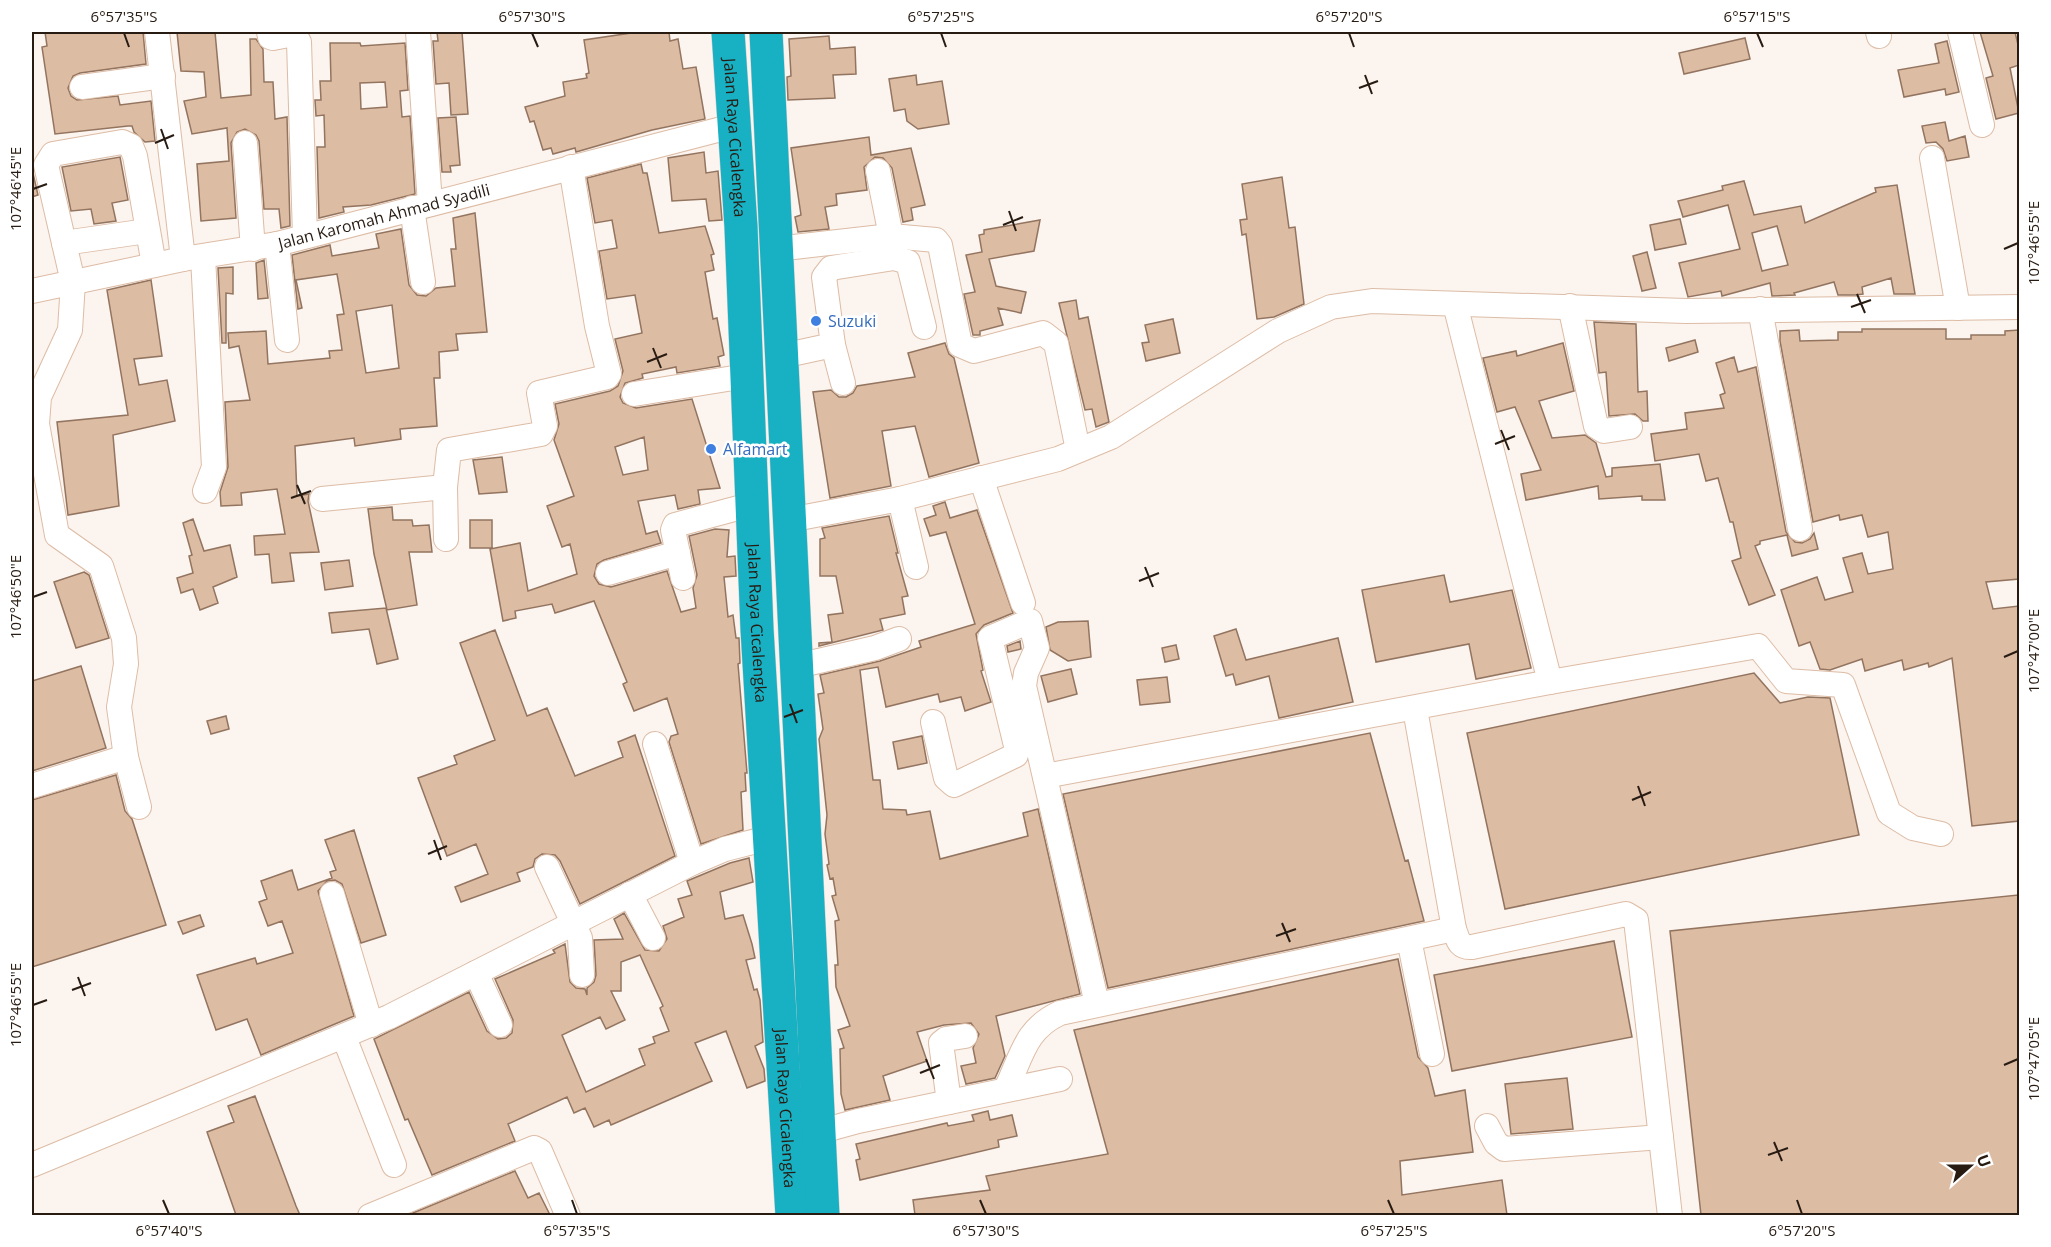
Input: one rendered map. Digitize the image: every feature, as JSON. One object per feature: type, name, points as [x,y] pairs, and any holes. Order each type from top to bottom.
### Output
[{"type":"highway","name":"Jalan Raya Cicalengka","points":[[728,32],[741,227],[756,629],[768,794],[768,838],[796,1214]]},
{"type":"highway","name":"Jalan Raya Cicalengka","points":[[766,32],[796,628],[818,1132],[796,1214]]},
{"type":"highway","points":[[756,629],[796,628]]},
{"type":"street","points":[[157,32],[193,258],[214,467],[205,491]]},
{"type":"street","points":[[269,32],[270,37],[273,38],[294,34],[298,42],[305,236]]},
{"type":"street","points":[[418,32],[423,282]]},
{"type":"street","points":[[1960,32],[1982,125]]},
{"type":"street","points":[[82,87],[164,76]]},
{"type":"street","name":"Jalan Karomah Ahmad Syadili","points":[[32,291],[193,258],[278,244],[733,126]]},
{"type":"street","points":[[139,807],[126,757],[119,707],[126,664],[124,638],[101,566],[57,535],[37,424],[39,397],[70,330],[73,282],[46,165],[48,159],[59,153],[127,143],[133,150],[154,266]]},
{"type":"street","points":[[245,143],[253,249]]},
{"type":"street","points":[[1932,158],[1958,308]]},
{"type":"street","points":[[446,539],[445,487],[449,450],[542,435],[545,426],[539,393],[609,374],[597,326],[571,167]]},
{"type":"street","points":[[878,171],[891,236]]},
{"type":"street","points":[[64,243],[147,231]]},
{"type":"street","points":[[776,249],[891,236],[936,240],[940,245],[960,345],[974,351],[1043,333],[1050,336],[1056,344],[1078,450]]},
{"type":"street","points":[[278,244],[287,340]]},
{"type":"street","points":[[843,383],[833,345],[824,277],[831,268],[894,258],[908,262],[924,327]]},
{"type":"street","points":[[789,520],[900,499],[1058,459],[1111,437],[1278,331],[1331,307],[1372,301],[1686,310],[2019,307]]},
{"type":"street","points":[[1455,304],[1550,682]]},
{"type":"street","points":[[1569,306],[1596,426],[1604,431],[1630,428]]},
{"type":"street","points":[[1760,309],[1800,529]]},
{"type":"street","points":[[782,356],[833,345]]},
{"type":"street","points":[[634,394],[746,376]]},
{"type":"street","points":[[981,478],[1023,603]]},
{"type":"street","points":[[322,500],[445,487]]},
{"type":"street","points":[[900,499],[916,567]]},
{"type":"street","points":[[683,578],[673,530],[675,525],[753,504]]},
{"type":"street","points":[[608,573],[678,553]]},
{"type":"street","points":[[933,722],[946,778],[954,785],[1017,753],[990,638],[1030,621],[1037,648],[1026,673],[1024,686],[1097,1004]]},
{"type":"street","points":[[797,666],[875,648],[899,639]]},
{"type":"street","points":[[1045,776],[1415,709],[1550,682],[1758,646],[1786,681],[1843,685],[1889,813],[1913,828],[1941,834]]},
{"type":"street","points":[[1415,709],[1454,929],[1460,945],[1465,948],[1626,914],[1634,916],[1670,1215]]},
{"type":"street","points":[[655,744],[692,863]]},
{"type":"street","points":[[32,786],[126,757]]},
{"type":"street","points":[[32,1165],[344,1037],[692,863],[725,849],[768,838]]},
{"type":"street","points":[[547,867],[581,946],[582,975]]},
{"type":"street","points":[[332,894],[371,1025]]},
{"type":"street","points":[[630,894],[653,938]]},
{"type":"street","points":[[1006,1089],[1029,1036],[1036,1027],[1060,1013],[1454,929]]},
{"type":"street","points":[[1409,939],[1432,1054]]},
{"type":"street","points":[[476,973],[500,1025]]},
{"type":"street","points":[[949,1102],[941,1043],[946,1039],[965,1036]]},
{"type":"street","points":[[344,1037],[394,1165]]},
{"type":"street","points":[[818,1132],[858,1121],[1060,1079]]},
{"type":"street","points":[[1487,1126],[1497,1143],[1504,1149],[1661,1137]]},
{"type":"street","points":[[370,1215],[534,1148],[540,1151],[568,1215]]},
{"type":"building","points":[[45,32],[143,32],[146,64],[80,73],[73,76],[68,88],[71,96],[77,100],[118,96],[120,105],[151,101],[155,141],[145,142],[134,132],[132,126],[55,134],[42,47],[47,46]]},
{"type":"building","points":[[177,32],[215,32],[221,98],[251,95],[250,39],[256,39],[263,49],[264,82],[273,82],[275,119],[287,117],[290,226],[281,228],[279,209],[264,209],[259,141],[256,135],[245,129],[237,132],[231,143],[236,218],[201,221],[197,164],[229,161],[227,128],[192,134],[184,101],[206,97],[204,72],[181,71]]},
{"type":"building","points":[[437,32],[462,32],[468,114],[451,115],[449,83],[436,84],[433,41],[438,41]]},
{"type":"building","points":[[638,32],[669,32],[670,41],[678,39],[683,69],[696,67],[705,119],[652,130],[576,152],[575,148],[553,154],[551,148],[543,150],[534,121],[530,122],[525,107],[565,96],[563,82],[587,78],[586,74],[589,73],[584,40]]},
{"type":"building","points":[[1980,32],[2015,32],[2019,49],[2019,65],[2010,68],[2019,113],[1996,119],[1986,78],[1993,76]]},
{"type":"building","points":[[829,36],[830,49],[855,47],[856,74],[833,75],[835,98],[788,100],[787,77],[791,76],[789,39]]},
{"type":"building","points":[[1745,38],[1750,59],[1684,74],[1679,53]]},
{"type":"building","points":[[1947,41],[1959,92],[1946,95],[1945,89],[1904,97],[1898,70],[1939,63],[1935,44]]},
{"type":"building","points":[[330,43],[360,43],[361,46],[405,43],[408,90],[400,91],[402,117],[410,116],[415,194],[371,205],[343,207],[344,212],[319,218],[317,147],[325,147],[324,115],[316,116],[315,100],[321,100],[320,81],[331,81]],"holes":[[[385,82],[387,107],[361,109],[360,83]]]},
{"type":"building","points":[[916,75],[917,85],[942,81],[949,124],[918,129],[907,121],[905,109],[894,111],[889,79]]},
{"type":"building","points":[[456,117],[460,165],[450,166],[451,172],[442,172],[438,118]]},
{"type":"building","points":[[1945,122],[1949,141],[1965,136],[1969,157],[1947,161],[1943,149],[1936,142],[1926,143],[1922,126]]},
{"type":"building","points":[[869,137],[871,155],[911,148],[925,205],[911,208],[913,220],[903,222],[892,168],[883,158],[875,157],[864,167],[867,190],[836,194],[837,205],[825,207],[829,229],[798,232],[795,217],[801,215],[791,148]]},
{"type":"building","points":[[704,152],[706,173],[718,171],[722,220],[709,221],[706,199],[672,201],[668,158]]},
{"type":"building","points":[[120,157],[128,200],[112,203],[116,221],[94,224],[91,209],[71,211],[62,167]]},
{"type":"building","points":[[641,164],[643,173],[647,173],[659,233],[705,226],[714,254],[711,255],[714,270],[705,272],[713,319],[717,318],[724,355],[718,357],[720,366],[677,373],[676,367],[642,374],[643,378],[625,383],[620,397],[623,403],[636,408],[692,399],[720,488],[698,490],[700,504],[678,509],[675,495],[638,501],[646,534],[657,531],[661,543],[604,560],[597,564],[594,576],[599,584],[611,587],[667,571],[681,612],[696,608],[693,588],[697,575],[689,536],[715,529],[729,530],[727,557],[735,556],[736,576],[724,577],[728,617],[733,615],[736,638],[739,638],[740,663],[738,664],[747,773],[745,773],[746,791],[741,792],[743,830],[701,844],[669,742],[671,736],[678,734],[667,698],[634,711],[623,684],[627,682],[594,601],[555,613],[552,604],[515,611],[516,618],[503,621],[490,549],[520,543],[528,591],[577,574],[570,544],[562,547],[547,506],[574,496],[554,440],[559,424],[555,404],[610,391],[618,386],[623,371],[615,339],[642,333],[635,295],[607,299],[599,251],[617,248],[612,220],[595,223],[587,178]],"holes":[[[644,437],[648,470],[623,475],[615,447]]]},
{"type":"building","points":[[32,169],[38,195],[32,197]]},
{"type":"building","points":[[1282,177],[1289,228],[1295,227],[1304,304],[1274,317],[1257,319],[1246,234],[1242,235],[1240,220],[1247,219],[1242,184]]},
{"type":"building","points":[[1744,181],[1754,215],[1801,206],[1805,223],[1876,192],[1875,188],[1897,185],[1915,294],[1894,294],[1891,278],[1862,287],[1863,294],[1855,295],[1838,295],[1834,282],[1794,293],[1795,295],[1772,296],[1770,283],[1722,296],[1721,291],[1688,297],[1679,263],[1740,249],[1728,205],[1683,217],[1678,201],[1723,190],[1722,186]],"holes":[[[1777,226],[1788,265],[1762,271],[1752,233]]]},
{"type":"building","points":[[475,213],[487,332],[456,334],[458,350],[439,352],[440,378],[434,378],[437,426],[400,429],[401,439],[355,446],[354,438],[295,446],[297,496],[309,494],[308,501],[319,552],[290,553],[294,581],[272,583],[269,554],[255,555],[254,536],[285,534],[277,489],[241,493],[242,505],[221,506],[220,492],[228,467],[225,402],[250,400],[239,346],[229,348],[228,333],[266,331],[268,364],[330,358],[329,351],[342,350],[337,315],[344,314],[337,274],[296,280],[302,308],[298,309],[292,255],[330,245],[332,256],[379,248],[376,234],[401,229],[409,285],[417,295],[426,296],[436,288],[455,286],[451,249],[456,249],[453,218]],"holes":[[[392,305],[399,368],[366,373],[356,311]]]},
{"type":"building","points":[[1680,219],[1686,244],[1655,250],[1650,225]]},
{"type":"building","points":[[1040,220],[1034,251],[989,259],[996,286],[1026,292],[1021,313],[998,308],[1003,325],[980,331],[980,335],[973,335],[964,294],[975,292],[966,255],[982,252],[979,235],[984,234],[984,230]]},
{"type":"building","points":[[1647,252],[1656,288],[1642,291],[1633,256]]},
{"type":"building","points":[[264,260],[268,298],[258,299],[256,263]]},
{"type":"building","points":[[233,267],[233,294],[226,293],[226,343],[222,343],[218,268]]},
{"type":"building","points":[[151,280],[162,356],[134,359],[139,385],[167,380],[175,421],[113,435],[119,506],[68,515],[57,422],[128,415],[107,290]]},
{"type":"building","points":[[1076,300],[1079,319],[1088,317],[1109,422],[1096,427],[1092,409],[1085,410],[1059,303]]},
{"type":"building","points":[[1173,319],[1180,353],[1146,361],[1142,343],[1149,342],[1145,325]]},
{"type":"building","points":[[1594,322],[1636,324],[1638,392],[1647,391],[1648,421],[1643,421],[1635,414],[1609,416],[1606,372],[1599,373]]},
{"type":"building","points":[[1862,329],[1946,329],[1946,339],[1971,339],[1971,335],[2005,335],[2005,331],[2019,330],[2019,579],[1986,582],[1993,609],[2019,606],[2019,821],[1972,826],[1952,658],[1929,667],[1928,663],[1904,670],[1902,660],[1865,671],[1862,659],[1830,670],[1820,669],[1810,642],[1799,646],[1781,590],[1817,577],[1825,600],[1853,592],[1843,558],[1862,553],[1868,574],[1893,569],[1888,532],[1868,537],[1862,515],[1840,520],[1839,515],[1813,522],[1780,341],[1780,331],[1799,330],[1800,341],[1838,340],[1838,332],[1862,332]]},
{"type":"building","points":[[1695,340],[1698,352],[1669,361],[1666,348]]},
{"type":"building","points":[[945,343],[949,354],[954,358],[979,463],[929,477],[915,426],[882,431],[891,486],[830,498],[813,392],[831,390],[839,397],[846,397],[853,393],[857,386],[915,377],[908,353]]},
{"type":"building","points":[[1563,343],[1574,391],[1539,401],[1552,438],[1585,435],[1596,443],[1606,477],[1612,476],[1612,468],[1660,464],[1665,500],[1642,500],[1642,496],[1599,499],[1598,486],[1526,500],[1521,474],[1541,470],[1515,407],[1497,412],[1483,358],[1516,351],[1517,356]]},
{"type":"building","points":[[1734,357],[1738,372],[1756,367],[1786,532],[1795,542],[1802,543],[1810,539],[1814,533],[1818,549],[1792,556],[1787,535],[1760,541],[1760,544],[1755,546],[1775,595],[1749,605],[1732,561],[1741,558],[1733,522],[1730,522],[1718,478],[1706,481],[1699,454],[1655,461],[1651,434],[1687,429],[1685,413],[1724,408],[1720,395],[1725,393],[1716,363]]},
{"type":"building","points":[[502,457],[507,492],[479,494],[473,460]]},
{"type":"building","points":[[945,502],[950,518],[977,510],[1013,613],[984,625],[976,634],[983,670],[981,671],[991,702],[965,711],[961,697],[940,702],[938,694],[886,707],[878,667],[860,670],[873,780],[880,780],[883,809],[906,810],[907,815],[930,811],[940,859],[1028,836],[1023,813],[1038,809],[1080,994],[996,1016],[1005,1056],[995,1078],[966,1084],[961,1066],[976,1063],[973,1048],[979,1034],[971,1023],[944,1025],[917,1032],[927,1061],[883,1076],[890,1100],[845,1110],[841,1094],[840,1049],[844,1048],[838,1030],[850,1026],[836,987],[835,965],[838,965],[835,921],[839,920],[832,896],[836,895],[833,878],[830,879],[827,865],[829,864],[825,834],[827,815],[819,739],[823,729],[818,694],[824,693],[820,675],[880,661],[921,647],[919,641],[975,624],[946,532],[930,536],[924,519],[936,515],[933,506]]},
{"type":"building","points":[[392,507],[393,520],[412,520],[413,526],[429,525],[432,552],[409,552],[417,605],[387,610],[374,554],[368,509]]},
{"type":"building","points":[[889,516],[908,596],[902,597],[905,614],[880,619],[883,630],[819,646],[819,643],[832,642],[828,615],[843,613],[836,576],[820,576],[820,539],[825,538],[822,528]]},
{"type":"building","points":[[193,519],[204,551],[230,545],[237,577],[213,587],[218,603],[200,610],[193,589],[181,593],[177,578],[193,573],[189,556],[192,555],[183,523]]},
{"type":"building","points":[[470,520],[492,520],[492,548],[470,548]]},
{"type":"building","points":[[349,560],[353,586],[325,590],[321,563]]},
{"type":"building","points":[[84,572],[89,575],[109,638],[76,648],[54,582]]},
{"type":"building","points":[[1444,575],[1450,602],[1512,590],[1531,668],[1476,679],[1469,644],[1376,662],[1362,590]]},
{"type":"building","points":[[386,608],[398,659],[377,664],[369,629],[332,633],[329,613]]},
{"type":"building","points":[[1088,621],[1091,657],[1068,661],[1050,650],[1046,627],[1058,622]]},
{"type":"building","points":[[1236,629],[1246,660],[1338,638],[1353,702],[1279,718],[1269,676],[1236,685],[1233,674],[1226,676],[1214,636]]},
{"type":"building","points":[[495,630],[527,716],[547,708],[575,776],[623,757],[618,742],[635,735],[675,856],[580,904],[560,861],[555,855],[542,854],[535,859],[533,867],[517,873],[520,881],[461,902],[455,887],[488,874],[476,844],[447,856],[418,778],[457,764],[454,756],[495,740],[460,643]]},
{"type":"building","points":[[1020,641],[1021,649],[1008,652],[1007,646]]},
{"type":"building","points":[[1176,645],[1179,659],[1165,662],[1162,648]]},
{"type":"building","points":[[81,666],[106,748],[32,771],[32,681]]},
{"type":"building","points":[[1071,669],[1077,694],[1048,702],[1041,676]]},
{"type":"building","points":[[1754,673],[1780,703],[1808,697],[1830,698],[1859,835],[1505,909],[1467,733]]},
{"type":"building","points":[[1167,677],[1170,702],[1140,705],[1137,680]]},
{"type":"building","points":[[226,716],[229,729],[211,734],[207,721]]},
{"type":"building","points":[[1370,733],[1424,921],[1108,988],[1063,794]]},
{"type":"building","points":[[922,736],[927,763],[898,769],[893,742]]},
{"type":"building","points":[[116,775],[125,811],[132,819],[166,925],[32,967],[32,800]]},
{"type":"building","points":[[354,830],[386,935],[361,943],[342,884],[335,880],[327,881],[318,891],[354,1016],[261,1055],[247,1019],[216,1030],[197,975],[255,958],[257,964],[293,953],[282,921],[268,926],[259,902],[267,899],[261,881],[292,870],[298,890],[332,878],[330,872],[336,870],[325,840]]},
{"type":"building","points":[[749,858],[753,882],[720,892],[725,919],[743,915],[752,944],[755,958],[746,960],[754,990],[757,989],[760,1000],[763,1042],[755,1046],[764,1069],[765,1081],[747,1088],[726,1031],[695,1043],[712,1081],[611,1125],[609,1120],[594,1127],[585,1108],[574,1113],[567,1097],[508,1124],[515,1141],[432,1175],[408,1119],[405,1120],[374,1039],[469,992],[487,1031],[498,1039],[506,1038],[512,1033],[513,1020],[495,979],[555,953],[553,950],[565,944],[570,982],[576,988],[585,989],[587,995],[587,988],[594,982],[596,975],[594,940],[623,939],[614,919],[624,913],[645,950],[659,951],[667,939],[663,926],[684,917],[678,899],[692,895],[687,881],[730,863]],"holes":[[[640,955],[663,1006],[660,1008],[669,1031],[653,1037],[655,1043],[639,1049],[645,1065],[586,1092],[562,1035],[600,1017],[606,1029],[625,1020],[611,991],[621,991],[621,962]]]},
{"type":"building","points":[[2018,895],[2019,1215],[1701,1215],[1670,931]]},
{"type":"building","points":[[200,915],[204,926],[183,934],[178,922]]},
{"type":"building","points":[[1614,941],[1632,1037],[1452,1071],[1434,975]]},
{"type":"building","points":[[1398,959],[1418,1057],[1428,1068],[1435,1096],[1465,1090],[1473,1152],[1400,1161],[1402,1195],[1502,1180],[1507,1215],[915,1215],[913,1200],[990,1190],[986,1176],[1108,1154],[1074,1030]]},
{"type":"building","points":[[1567,1078],[1573,1129],[1511,1134],[1505,1084]]},
{"type":"building","points":[[255,1096],[300,1215],[236,1215],[207,1132],[234,1122],[228,1106]]},
{"type":"building","points":[[988,1111],[990,1120],[1012,1115],[1017,1136],[998,1140],[999,1147],[860,1180],[856,1160],[860,1159],[856,1144],[947,1123],[948,1126],[974,1121],[972,1115]]},
{"type":"building","points":[[515,1171],[528,1198],[539,1193],[550,1215],[408,1215]]},
{"type":"place","name":"Suzuki","points":[[816,321]]},
{"type":"place","name":"Alfamart","points":[[711,449]]}]
